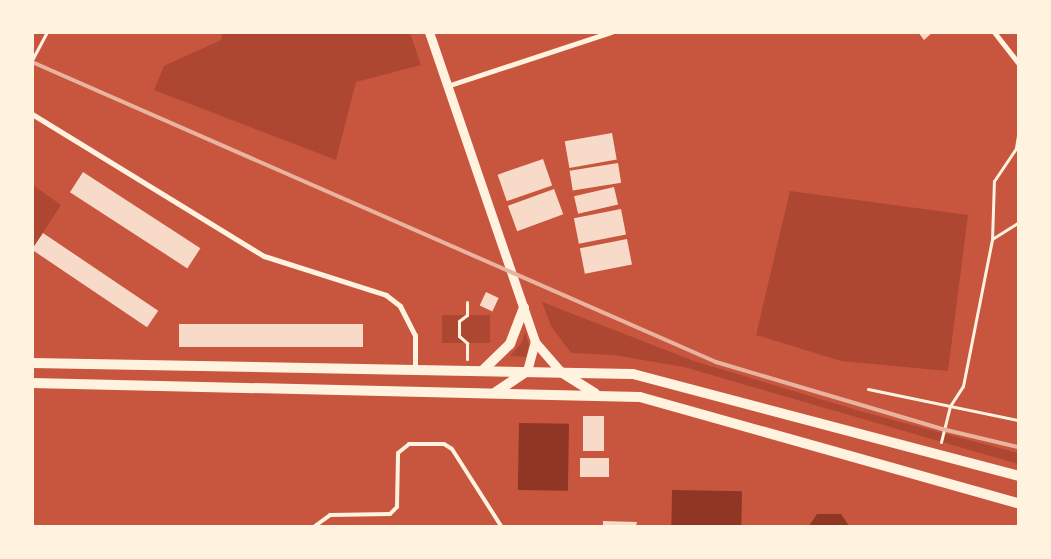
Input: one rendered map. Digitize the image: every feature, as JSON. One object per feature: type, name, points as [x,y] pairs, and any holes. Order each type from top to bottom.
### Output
[{"type":"main road","points":[[483,370],[510,344],[524,308]]},
{"type":"main road","points":[[32,363],[527,370],[633,374],[1018,476]]},
{"type":"main road","points":[[496,392],[527,370]]},
{"type":"main road","points":[[560,371],[597,394]]},
{"type":"main road","points":[[32,383],[597,394],[640,397],[1018,503]]},
{"type":"street","points":[[429,32],[535,342],[560,371]]},
{"type":"street","points":[[448,86],[611,32]]},
{"type":"street","points":[[994,32],[1018,63]]},
{"type":"street","points":[[32,114],[264,256],[386,295],[400,306],[415,335],[416,369]]},
{"type":"street","points":[[527,370],[535,342]]},
{"type":"lane","points":[[314,526],[330,515],[390,514],[397,507],[398,453],[409,444],[444,444],[452,449],[501,526]]},
{"type":"path","points":[[32,60],[47,32]]},
{"type":"path","points":[[940,455],[942,429],[950,406],[963,386],[992,240],[994,181],[1016,148],[1018,136]]},
{"type":"path","points":[[992,240],[1018,223]]},
{"type":"path","points":[[467,302],[467,315],[459,320],[459,336],[467,343]]},
{"type":"path","points":[[868,389],[1018,420]]},
{"type":"shaded area","points":[[222,33],[410,33],[421,65],[356,82],[336,160],[154,90],[164,66],[221,40]]},
{"type":"shaded area","points":[[33,185],[61,205],[33,248]]},
{"type":"shaded area","points":[[790,191],[968,215],[948,371],[841,361],[756,335]]},
{"type":"shaded area","points":[[542,302],[694,361],[863,412],[1018,453],[1018,464],[684,367],[613,355],[571,353],[551,326]]},
{"type":"shaded area","points":[[442,315],[490,315],[490,343],[442,343]]},
{"type":"shaded area","points":[[525,332],[529,345],[526,357],[510,356],[522,342]]},
{"type":"shaded area","points":[[519,423],[569,424],[568,491],[518,490]]},
{"type":"shaded area","points":[[672,490],[742,491],[741,526],[671,526]]},
{"type":"shaded area","points":[[817,514],[841,514],[849,526],[809,526]]},
{"type":"building","points":[[918,32],[933,32],[924,40]]},
{"type":"building","points":[[612,133],[617,160],[569,168],[565,141]]},
{"type":"building","points":[[543,159],[552,185],[507,201],[498,175]]},
{"type":"building","points":[[618,163],[621,183],[573,190],[570,171]]},
{"type":"building","points":[[83,172],[200,248],[187,268],[70,192]]},
{"type":"building","points":[[614,187],[618,205],[578,214],[574,196]]},
{"type":"building","points":[[554,189],[563,214],[517,231],[508,206]]},
{"type":"building","points":[[621,209],[626,235],[579,244],[574,218]]},
{"type":"building","points":[[43,233],[158,311],[147,327],[32,250]]},
{"type":"building","points":[[627,239],[632,265],[585,274],[580,248]]},
{"type":"building","points":[[486,292],[499,298],[492,312],[480,306]]},
{"type":"building","points":[[179,324],[363,324],[363,347],[179,347]]},
{"type":"building","points":[[583,416],[604,416],[604,451],[583,451]]},
{"type":"building","points":[[580,458],[609,458],[609,477],[580,477]]},
{"type":"building","points":[[603,521],[637,522],[636,526],[603,526]]},
{"type":"railway","points":[[32,62],[716,362],[942,429],[1018,447]]}]
